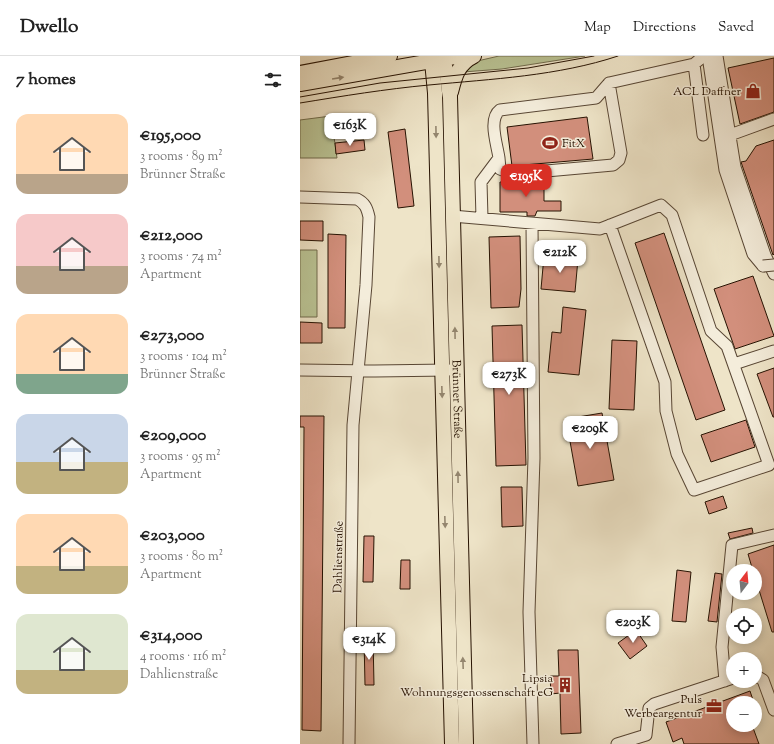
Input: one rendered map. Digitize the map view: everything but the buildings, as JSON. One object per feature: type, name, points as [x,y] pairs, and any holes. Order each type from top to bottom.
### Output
[{"type":"main road","points":[[300,73],[390,56]]},
{"type":"main road","points":[[300,84],[408,66],[437,58],[460,56]]},
{"type":"main road","points":[[450,97],[460,66],[474,56]]},
{"type":"main road","name":"Brünner Straße","points":[[437,58],[435,93],[441,370],[452,744]]},
{"type":"main road","name":"Brünner Straße","points":[[437,58],[450,97],[466,744]]},
{"type":"main road","points":[[408,66],[419,70],[427,78],[435,93]]},
{"type":"street","points":[[708,56],[725,170],[754,254],[768,265]]},
{"type":"street","points":[[717,56],[735,167],[765,254],[774,274]]},
{"type":"street","points":[[609,83],[621,153],[619,160],[613,165],[513,174],[500,169],[494,120],[496,113],[500,110],[596,98],[609,83],[698,60],[703,135]]},
{"type":"street","points":[[730,135],[774,119]]},
{"type":"street","points":[[482,218],[481,182],[499,158]]},
{"type":"street","name":"Dahlienstraße","points":[[300,197],[357,199],[364,202],[368,209],[366,285],[353,425],[349,744]]},
{"type":"street","points":[[452,216],[600,229],[610,225],[661,205],[672,215],[711,331],[727,346],[769,465],[694,490],[678,454],[666,411],[665,382],[610,225]]},
{"type":"street","points":[[532,224],[534,458],[529,612],[533,744]]},
{"type":"street","points":[[734,364],[774,351]]},
{"type":"street","points":[[300,370],[357,371],[456,369]]},
{"type":"street","points":[[726,665],[722,647],[732,545],[774,535]]},
{"type":"street","points":[[762,679],[774,710]]},
{"type":"street","points":[[617,744],[647,739],[649,708],[654,704],[726,680]]},
{"type":"green space","points":[[499,56],[585,56],[502,69],[463,72],[473,62]]},
{"type":"green space","points":[[441,95],[445,95],[447,215],[444,215]]},
{"type":"green space","points":[[331,116],[337,158],[300,158],[300,120]]},
{"type":"green space","points":[[444,238],[447,238],[450,338],[446,338]]},
{"type":"green space","points":[[300,250],[317,250],[317,317],[300,317]]},
{"type":"tram line","points":[[300,97],[380,83],[528,68],[594,56]]},
{"type":"tram line","points":[[300,103],[348,95],[429,85],[525,76],[572,68],[618,56]]},
{"type":"place","name":"ACL Daffner","points":[[753,91]]},
{"type":"place","name":"FitX","points":[[550,143]]},
{"type":"place","name":"Lipsia Wohnungsgenossenschaft eG","points":[[565,685]]},
{"type":"place","name":"Puls Werbeargentur","points":[[714,706]]}]
